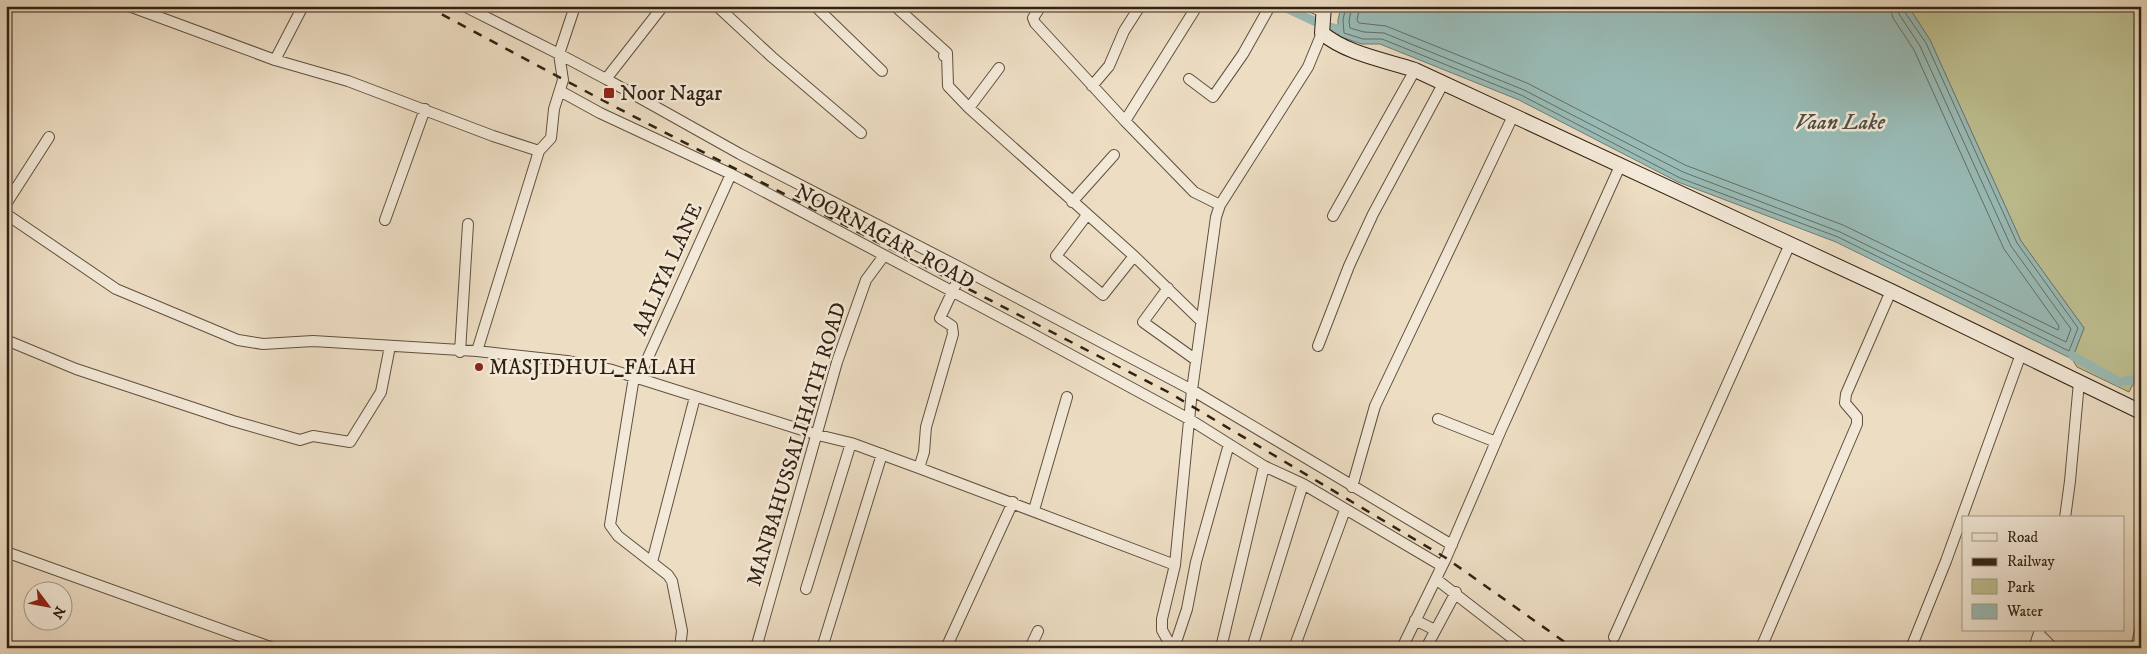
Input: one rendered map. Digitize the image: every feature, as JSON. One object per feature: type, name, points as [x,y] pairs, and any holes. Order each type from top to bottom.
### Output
[{"type":"street","points":[[129,6],[275,60],[348,81],[493,136],[539,151]]},
{"type":"street","points":[[275,60],[302,6]]},
{"type":"street","points":[[464,6],[606,79],[740,154],[963,268],[1192,390],[1352,487],[1452,544]]},
{"type":"street","points":[[477,352],[539,151],[551,138],[554,109],[563,80],[559,54],[575,6]]},
{"type":"street","points":[[717,6],[772,57],[861,133]]},
{"type":"street","points":[[815,6],[882,71]]},
{"type":"street","points":[[895,6],[945,55],[948,86],[969,108],[1134,256],[1201,321]]},
{"type":"street","points":[[1040,6],[1033,18],[1034,23],[1194,192],[1220,205]]},
{"type":"street","points":[[1092,86],[1108,66],[1124,32],[1140,6]]},
{"type":"street","points":[[1125,121],[1198,6]]},
{"type":"street","points":[[1189,79],[1213,97],[1243,54],[1270,6]]},
{"type":"street","points":[[1169,646],[1162,630],[1162,619],[1175,565],[1192,390],[1216,217],[1220,205],[1308,67],[1322,33],[1324,9],[1309,6]]},
{"type":"street","points":[[606,79],[661,9]]},
{"type":"street","points":[[1322,33],[1330,40],[1353,50],[1414,70],[1891,291],[2141,412]]},
{"type":"street","points":[[969,108],[999,68]]},
{"type":"street","points":[[1333,216],[1414,70]]},
{"type":"street","points":[[1318,346],[1349,266],[1373,214],[1443,84]]},
{"type":"street","name":"NOORNAGAR_ROAD","points":[[560,91],[600,113],[731,174],[1190,419],[1264,466],[1303,484],[1442,566]]},
{"type":"street","points":[[385,220],[425,109]]},
{"type":"street","points":[[1352,487],[1375,406],[1513,116]]},
{"type":"street","points":[[6,204],[50,137]]},
{"type":"street","points":[[1072,202],[1114,155]]},
{"type":"street","points":[[1402,648],[1452,544],[1620,166]]},
{"type":"street","name":"AALIYA LANE","points":[[652,562],[618,536],[610,525],[634,377],[641,373],[731,174]]},
{"type":"street","points":[[6,214],[116,290],[238,340],[263,344],[313,341],[477,352],[567,361],[612,370],[818,435],[851,443],[1013,502],[1175,565]]},
{"type":"street","points":[[1087,215],[1056,256],[1103,295],[1134,256]]},
{"type":"street","points":[[460,352],[468,224]]},
{"type":"street","points":[[1614,637],[1790,244]]},
{"type":"street","name":"MANBAHUSSALIHATH ROAD","points":[[756,648],[818,435],[837,362],[866,280],[883,256]]},
{"type":"street","points":[[919,468],[924,452],[926,427],[953,334],[952,326],[940,318],[963,268]]},
{"type":"street","points":[[1168,288],[1144,322],[1196,360]]},
{"type":"street","points":[[1761,648],[1857,424],[1857,417],[1845,403],[1846,394],[1891,291]]},
{"type":"street","points":[[6,340],[76,369],[233,421],[300,440],[313,436],[350,442],[381,392],[390,346]]},
{"type":"street","points":[[1962,516],[2021,354]]},
{"type":"street","points":[[2065,516],[2079,382]]},
{"type":"street","points":[[680,648],[682,630],[672,581],[668,575],[652,562],[695,397]]},
{"type":"street","points":[[1034,510],[1067,397]]},
{"type":"street","points":[[1438,419],[1496,442]]},
{"type":"street","points":[[806,589],[851,443]]},
{"type":"street","points":[[1169,646],[1186,609],[1196,562],[1229,444]]},
{"type":"street","points":[[822,648],[882,454]]},
{"type":"street","points":[[1221,648],[1264,466]]},
{"type":"street","points":[[1252,648],[1303,484]]},
{"type":"street","points":[[946,648],[1013,502]]},
{"type":"street","points":[[1294,648],[1345,510]]},
{"type":"street","points":[[1911,648],[1962,517]]},
{"type":"street","points":[[6,552],[273,648]]},
{"type":"street","points":[[1436,578],[1525,648]]},
{"type":"street","points":[[1426,648],[1456,592]]},
{"type":"street","points":[[1415,620],[1435,630]]},
{"type":"street","points":[[2136,648],[2141,627]]},
{"type":"street","points":[[1030,648],[1038,631]]},
{"type":"street","points":[[2034,648],[2039,632]]},
{"type":"street","points":[[2039,632],[2053,648]]},
{"type":"green space","points":[[1908,6],[2141,6],[2141,368],[2129,392],[2077,367],[2072,359],[2084,328],[2021,241],[1930,40]]},
{"type":"water","name":"Vaan Lake","points":[[1341,6],[1908,6],[1930,40],[2021,241],[2084,328],[2072,359],[1836,242],[1678,182],[1519,100],[1380,44],[1362,44],[1338,36],[1338,20]]},
{"type":"waterway","points":[[1282,6],[1316,22]]},
{"type":"waterway","points":[[1330,27],[1338,29]]},
{"type":"waterway","points":[[2073,356],[2119,382],[2138,379]]},
{"type":"railway","points":[[426,6],[604,101],[1168,392],[1446,558],[1573,648]]},
{"type":"place","name":"Noor Nagar","points":[[609,93]]},
{"type":"place","name":"MASJIDHUL_FALAH","points":[[479,367]]}]
